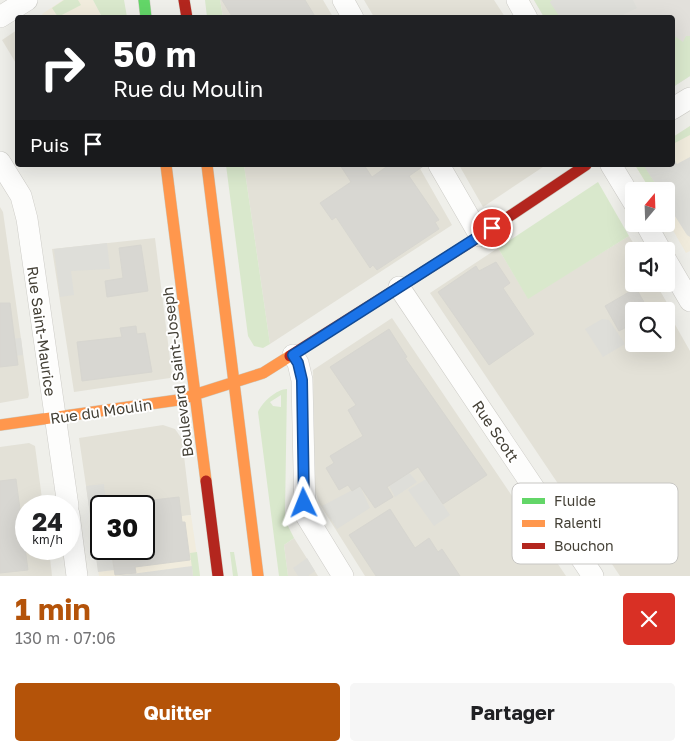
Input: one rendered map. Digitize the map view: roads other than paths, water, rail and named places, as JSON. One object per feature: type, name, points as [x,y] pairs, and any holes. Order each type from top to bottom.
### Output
[{"type":"main road","points":[[144,0],[146,15]]},
{"type":"main road","points":[[184,0],[186,15]]},
{"type":"main road","name":"Boulevard Saint-Joseph","points":[[166,167],[218,576]]},
{"type":"main road","points":[[207,167],[235,382],[238,427],[258,576]]},
{"type":"main road","name":"Rue du Moulin","points":[[0,426],[178,400],[263,373],[480,236],[583,167]]},
{"type":"street","points":[[0,17],[27,0]]},
{"type":"street","points":[[343,0],[351,15]]},
{"type":"street","points":[[517,0],[525,15]]},
{"type":"street","points":[[675,108],[690,98]]},
{"type":"street","name":"Rue Saint-Maurice","points":[[0,162],[21,196],[27,219],[66,495]]},
{"type":"street","points":[[440,167],[480,236]]},
{"type":"street","points":[[612,167],[625,188]]},
{"type":"street","points":[[675,276],[690,302]]},
{"type":"street","name":"Rue Scott","points":[[399,287],[531,483]]},
{"type":"street","points":[[293,355],[298,363],[302,380],[305,514],[311,528],[343,576]]},
{"type":"street","points":[[75,560],[77,576]]},
{"type":"street","name":"Rue Scott","points":[[585,564],[593,576]]}]
